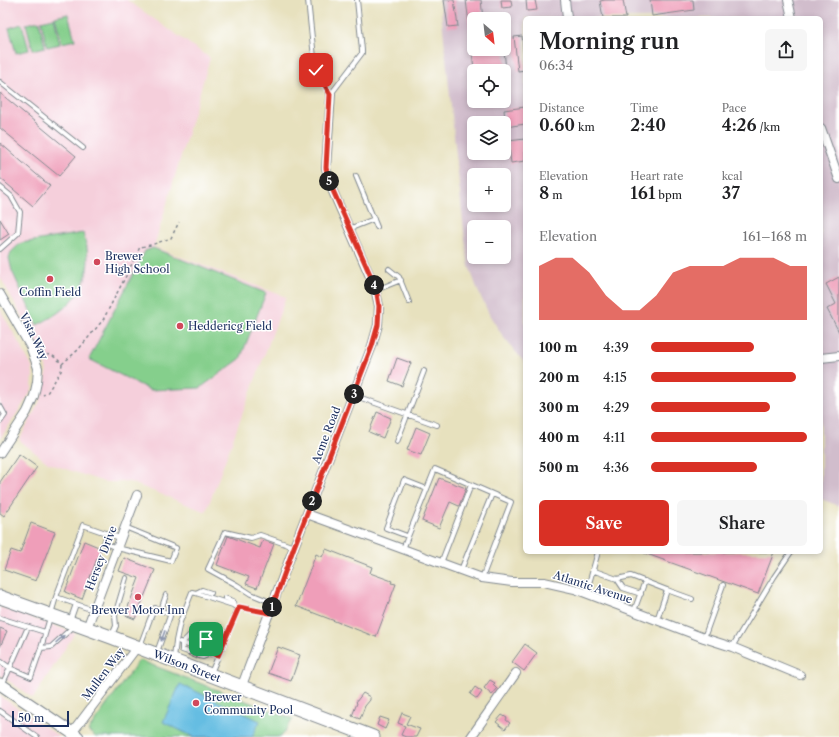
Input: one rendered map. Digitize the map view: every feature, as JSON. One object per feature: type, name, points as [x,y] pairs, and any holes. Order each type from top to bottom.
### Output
[{"type":"main road","name":"Wilson Street","points":[[0,597],[18,602],[138,647],[373,737]]},
{"type":"main road","points":[[1,685],[73,736]]},
{"type":"street","points":[[565,0],[567,16]]},
{"type":"street","points":[[788,0],[792,16]]},
{"type":"street","name":"Acme Road","points":[[242,688],[294,547],[354,395],[378,325],[379,306],[376,290],[331,186],[326,168],[330,94]]},
{"type":"street","points":[[823,134],[839,179]]},
{"type":"street","name":"Vista Way","points":[[0,453],[27,412],[33,399],[37,382],[38,368],[30,346],[1,297]]},
{"type":"street","points":[[823,358],[839,356]]},
{"type":"street","name":"Hersey Drive","points":[[77,625],[94,610],[137,495]]},
{"type":"street","name":"Atlantic Avenue","points":[[307,514],[482,578],[512,582],[544,582],[575,590],[732,647],[800,675]]},
{"type":"street","name":"Mullen Way","points":[[73,736],[138,647]]},
{"type":"street","points":[[471,737],[516,673]]},
{"type":"lane","points":[[308,0],[315,67],[330,94],[362,53],[357,0]]},
{"type":"lane","points":[[0,82],[83,148]]},
{"type":"lane","points":[[356,176],[377,227]]},
{"type":"lane","points":[[0,186],[11,196],[20,212],[18,233],[0,249]]},
{"type":"lane","points":[[350,229],[374,219]]},
{"type":"lane","points":[[389,269],[401,280],[409,302]]},
{"type":"lane","points":[[376,290],[401,280]]},
{"type":"lane","points":[[397,442],[424,371]]},
{"type":"lane","points":[[354,395],[437,425]]},
{"type":"lane","points":[[0,406],[5,415],[0,422]]},
{"type":"lane","points":[[403,549],[435,469],[511,502],[482,578]]},
{"type":"lane","points":[[407,536],[386,528],[404,480],[427,489]]},
{"type":"lane","points":[[441,563],[471,485]]},
{"type":"lane","points":[[461,570],[492,494]]},
{"type":"lane","points":[[0,661],[10,668],[31,677],[56,597],[83,525],[120,538]]},
{"type":"lane","points":[[108,533],[104,543],[116,548],[171,561],[176,548],[125,527]]},
{"type":"lane","points":[[274,603],[251,594],[238,585],[208,569],[225,532],[251,538],[260,534],[294,547]]},
{"type":"lane","points":[[586,594],[597,554]]},
{"type":"lane","points":[[732,647],[790,554]]},
{"type":"lane","points":[[592,570],[617,579],[631,576],[692,599]]},
{"type":"lane","points":[[111,637],[116,626],[115,615],[126,578]]},
{"type":"lane","points":[[617,579],[623,588],[640,594]]},
{"type":"lane","points":[[634,612],[645,581]]},
{"type":"lane","points":[[704,638],[723,585]]},
{"type":"lane","points":[[173,661],[180,622],[192,592],[196,593],[202,590],[211,593]]},
{"type":"lane","points":[[657,620],[667,590]]},
{"type":"lane","points":[[196,593],[237,606],[270,613]]},
{"type":"lane","points":[[161,610],[166,595]]},
{"type":"lane","points":[[56,597],[94,610]]},
{"type":"lane","points":[[225,598],[233,601],[237,606]]},
{"type":"lane","points":[[41,648],[50,647],[77,625],[76,604]]},
{"type":"lane","points":[[210,675],[237,606]]},
{"type":"lane","points":[[138,647],[156,608],[168,613],[170,616],[156,654]]},
{"type":"lane","points":[[0,618],[45,632]]},
{"type":"lane","points":[[1,685],[28,626]]},
{"type":"lane","points":[[188,652],[182,650],[182,643],[190,635],[206,639],[212,653]]},
{"type":"lane","points":[[176,641],[191,646]]},
{"type":"lane","points":[[201,650],[218,656]]},
{"type":"lane","points":[[199,656],[203,657],[212,653]]},
{"type":"lane","points":[[0,711],[37,737]]},
{"type":"path","points":[[33,399],[47,393],[61,371],[62,364],[78,350],[103,320],[140,247],[171,238],[179,222]]},
{"type":"path","points":[[33,356],[45,354],[56,357],[62,364]]},
{"type":"shaded area","name":"Brewer High School","points":[[0,0],[127,0],[210,58],[154,247],[286,297],[206,512],[130,482],[104,482],[48,463],[19,440],[40,401],[47,372],[44,358],[37,343],[0,277]]},
{"type":"shaded area","points":[[440,0],[839,0],[839,506],[823,500],[823,16],[523,16],[523,361],[504,338],[490,316],[478,291],[469,264],[511,264],[511,220],[467,220],[467,252]]},
{"type":"shaded area","points":[[0,309],[29,361],[33,374],[32,389],[29,395],[0,439]]},
{"type":"shaded area","points":[[0,607],[75,633],[33,698],[0,675]]},
{"type":"shaded area","points":[[0,696],[60,737],[0,737]]},
{"type":"green space","points":[[68,14],[75,40],[62,43],[55,17]]},
{"type":"green space","points":[[54,18],[60,44],[47,47],[41,21]]},
{"type":"green space","points":[[39,21],[45,47],[33,50],[26,24]]},
{"type":"green space","points":[[22,24],[29,50],[16,53],[9,28]]},
{"type":"green space","name":"Coffin Field","points":[[83,233],[87,248],[88,262],[86,275],[82,286],[76,296],[59,312],[37,325],[12,271],[9,258],[11,252],[21,243]]},
{"type":"green space","name":"Heddericg Field","points":[[153,248],[266,293],[240,359],[200,388],[150,390],[89,359],[145,251]]},
{"type":"green space","points":[[139,660],[293,719],[281,737],[96,737],[88,731]]},
{"type":"water","name":"Brewer Community Pool","points":[[180,684],[260,721],[252,737],[194,737],[163,722]]},
{"type":"building","points":[[444,0],[454,0],[458,26],[448,27]]},
{"type":"building","points":[[466,0],[481,0],[482,12],[468,12]]},
{"type":"building","points":[[501,0],[511,0],[512,7],[502,8]]},
{"type":"building","points":[[526,0],[535,0],[537,10],[527,11]]},
{"type":"building","points":[[623,0],[626,16],[603,16],[600,1]]},
{"type":"building","points":[[650,0],[693,0],[694,10],[652,16]]},
{"type":"building","points":[[522,36],[523,70],[518,71],[514,37]]},
{"type":"building","points":[[473,56],[505,56],[505,64],[473,64]]},
{"type":"building","points":[[0,93],[76,156],[59,176],[0,128]]},
{"type":"building","points":[[523,107],[523,124],[511,126],[511,116],[505,116],[504,110]]},
{"type":"building","points":[[523,139],[523,161],[511,163],[511,141]]},
{"type":"building","points":[[0,143],[50,186],[33,206],[0,178]]},
{"type":"building","points":[[0,219],[9,234],[0,240]]},
{"type":"building","points":[[839,277],[839,332],[827,309],[836,304],[826,284]]},
{"type":"building","points":[[397,358],[411,363],[402,386],[389,381]]},
{"type":"building","points":[[377,412],[391,418],[383,438],[369,432]]},
{"type":"building","points":[[416,427],[430,433],[421,455],[407,450]]},
{"type":"building","points":[[19,454],[37,467],[4,516],[0,513],[0,482]]},
{"type":"building","points":[[439,478],[466,488],[459,506],[450,502],[439,528],[422,521]]},
{"type":"building","points":[[31,523],[55,532],[36,581],[4,570],[11,550],[20,553]]},
{"type":"building","points":[[228,536],[260,548],[263,540],[274,544],[257,588],[246,584],[249,577],[217,565]]},
{"type":"building","points":[[84,541],[101,548],[82,599],[65,592]]},
{"type":"building","points":[[326,549],[372,567],[370,573],[392,581],[391,583],[396,584],[376,637],[296,606],[316,554],[322,557]]},
{"type":"building","points":[[647,554],[773,554],[758,594]]},
{"type":"building","name":"Brewer Motor Inn","points":[[124,558],[155,570],[135,619],[125,615],[139,578],[119,571]]},
{"type":"building","points":[[0,628],[7,631],[0,647]]},
{"type":"building","points":[[193,639],[204,643],[202,647],[198,648],[199,653],[197,653],[196,656],[197,659],[188,655],[191,653],[190,649],[193,649],[194,647],[192,643]]},
{"type":"building","points":[[525,644],[537,653],[524,671],[512,662]]},
{"type":"building","points":[[278,647],[300,655],[291,681],[268,673]]},
{"type":"building","points":[[490,680],[495,683],[493,685],[497,689],[492,695],[484,688]]},
{"type":"building","points":[[475,687],[482,692],[477,699],[470,694]]},
{"type":"building","points":[[363,693],[370,697],[370,700],[365,706],[360,719],[352,716],[357,703],[356,702]]},
{"type":"building","points":[[402,713],[410,716],[406,724],[420,729],[416,737],[406,737],[401,735],[405,726],[398,723]]},
{"type":"building","points":[[502,715],[507,718],[506,720],[510,723],[505,729],[496,722]]},
{"type":"building","points":[[380,717],[389,720],[385,729],[377,725]]},
{"type":"place","name":"Brewer High School","points":[[97,262]]},
{"type":"place","name":"Coffin Field","points":[[50,279]]},
{"type":"place","name":"Heddericg Field","points":[[180,326]]},
{"type":"place","name":"Brewer Motor Inn","points":[[138,597]]},
{"type":"place","name":"Brewer Community Pool","points":[[196,703]]},
{"type":"route","points":[[206,639],[212,653],[218,656],[239,607],[270,613],[372,346],[378,325],[379,306],[376,288],[331,186],[326,168],[330,94],[316,70]]}]
